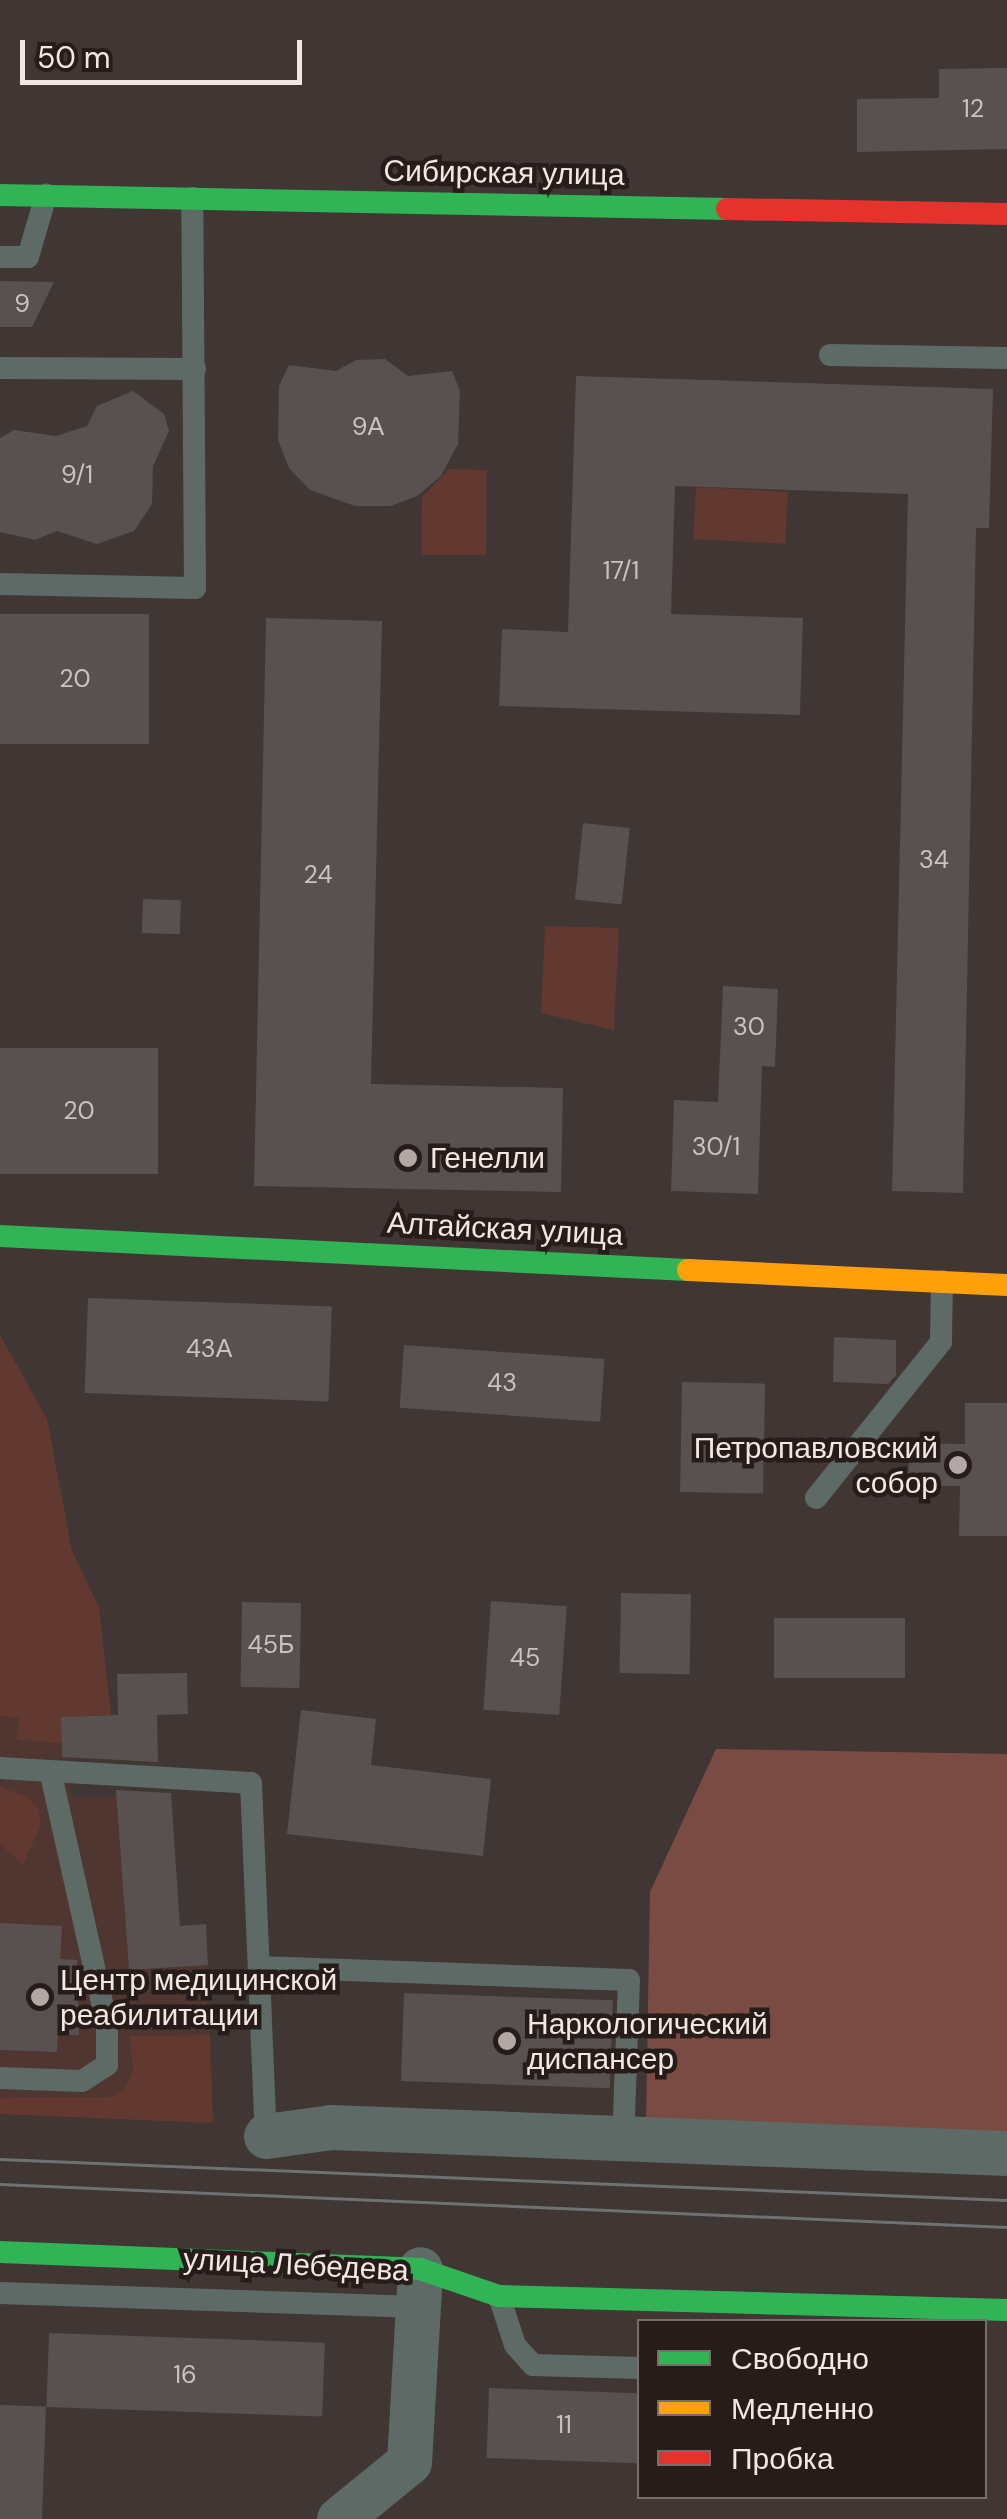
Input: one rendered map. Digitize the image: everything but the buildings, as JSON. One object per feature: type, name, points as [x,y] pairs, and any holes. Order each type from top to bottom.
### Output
[{"type":"main road","name":"Сибирская улица","points":[[0,195],[1007,214]]},
{"type":"main road","name":"Алтайская улица","points":[[0,1236],[1007,1285]]},
{"type":"main road","name":"улица Лебедева","points":[[0,2252],[499,2296],[766,2312],[1007,2310]]},
{"type":"street","points":[[266,2136],[331,2128],[1007,2152]]},
{"type":"street","points":[[339,2519],[409,2462],[419,2288]]},
{"type":"lane","points":[[0,257],[28,257],[46,195]]},
{"type":"lane","points":[[0,584],[196,588],[192,198]]},
{"type":"lane","points":[[830,355],[1007,358]]},
{"type":"lane","points":[[0,368],[195,369]]},
{"type":"lane","points":[[816,1498],[942,1342],[942,1282]]},
{"type":"lane","points":[[0,1768],[250,1783],[266,2136]]},
{"type":"lane","points":[[0,2078],[82,2082],[107,2065],[108,2025],[51,1774]]},
{"type":"lane","points":[[259,1967],[629,1980],[624,2141]]},
{"type":"lane","points":[[0,2293],[419,2288]]},
{"type":"lane","points":[[499,2296],[514,2345],[533,2365],[637,2368]]},
{"type":"shaded area","points":[[449,469],[487,470],[486,555],[421,555],[422,497]]},
{"type":"shaded area","points":[[696,487],[788,492],[785,544],[693,539]]},
{"type":"shaded area","points":[[545,926],[619,928],[614,1030],[541,1013]]},
{"type":"shaded area","points":[[0,1335],[47,1419],[72,1551],[99,1607],[111,1715],[61,1717],[72,1797],[117,1796],[129,1970],[208,1965],[213,2123],[0,2114]]},
{"type":"shaded area","points":[[0,1335],[47,1419],[72,1551],[99,1607],[111,1715],[61,1717],[61,1743],[17,1740],[19,1718],[0,1716]]},
{"type":"shaded area","points":[[716,1749],[1007,1754],[1007,2136],[646,2122],[650,1892]]},
{"type":"shaded area","points":[[0,1787],[28,1797],[39,1809],[40,1827],[23,1865],[0,1844]]},
{"type":"shaded area","points":[[210,2035],[213,2123],[0,2114],[0,2098],[111,2097],[125,2088],[133,2071],[130,2036]]},
{"type":"tram line","points":[[0,2159],[1007,2200]]},
{"type":"tram line","points":[[0,2184],[1007,2227]]},
{"type":"traffic: fast","points":[[0,195],[727,209]]},
{"type":"traffic: fast","points":[[0,1236],[688,1270]]},
{"type":"traffic: fast","points":[[0,2252],[420,2269],[499,2296],[1007,2310]]},
{"type":"traffic: slow","points":[[688,1270],[1007,1285]]},
{"type":"traffic: jam","points":[[727,209],[1007,214]]},
{"type":"place","name":"Генелли","points":[[408,1158]]},
{"type":"place","name":"Петропавловский собор","points":[[958,1465]]},
{"type":"place","name":"Центр медицинской реабилитации","points":[[40,1997]]},
{"type":"place","name":"Наркологический диспансер","points":[[507,2041]]}]
